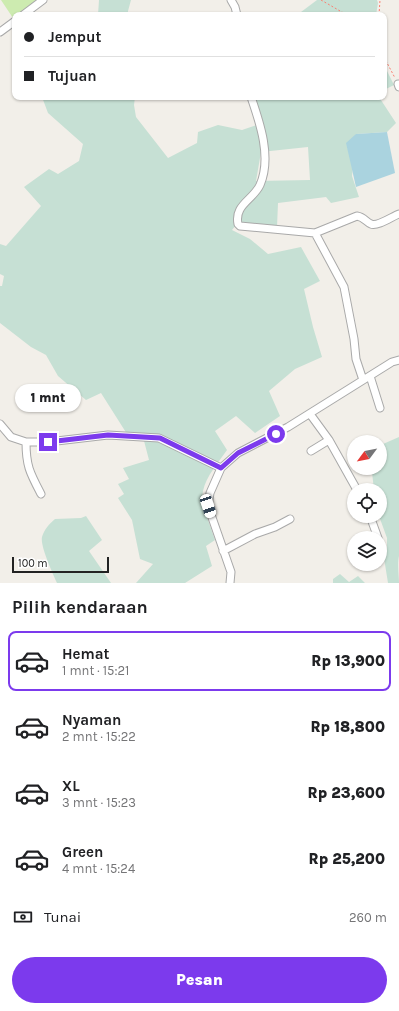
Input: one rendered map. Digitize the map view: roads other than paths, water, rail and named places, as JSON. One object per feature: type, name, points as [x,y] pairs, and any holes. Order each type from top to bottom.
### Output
[{"type":"street","points":[[27,12],[43,0]]},
{"type":"street","points":[[231,0],[236,12]]},
{"type":"street","points":[[0,32],[12,23]]},
{"type":"street","points":[[252,100],[262,127],[265,155],[263,173],[259,186],[239,208],[238,224],[240,226],[315,233],[357,216],[362,216],[371,224],[375,225],[399,214]]},
{"type":"street","points":[[315,233],[344,287],[354,339],[356,360],[363,380]]},
{"type":"street","points":[[230,583],[231,572],[208,506],[210,493],[221,468],[238,453],[288,427],[397,360]]},
{"type":"street","points":[[370,376],[380,408]]},
{"type":"street","points":[[310,414],[329,440],[353,483]]},
{"type":"street","points":[[0,424],[11,437],[26,442],[48,442],[108,435],[160,438],[221,468]]},
{"type":"street","points":[[311,451],[329,440]]},
{"type":"street","points":[[26,442],[26,460],[30,475],[41,494]]},
{"type":"street","points":[[223,551],[255,534],[275,527],[290,519]]},
{"type":"water","points":[[387,132],[395,173],[356,187],[346,143],[356,134]]}]
